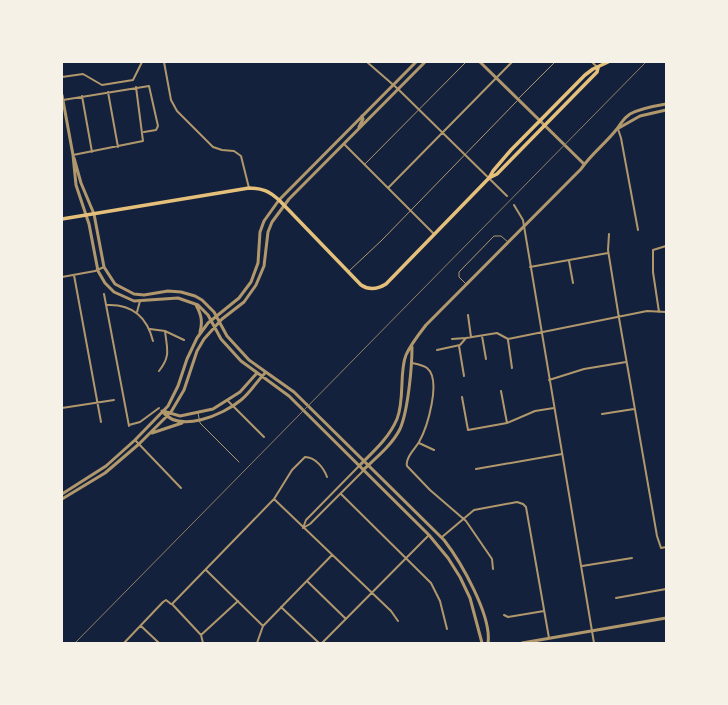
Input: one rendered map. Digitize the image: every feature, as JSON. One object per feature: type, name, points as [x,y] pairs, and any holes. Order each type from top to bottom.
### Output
[{"type":"main road","points":[[62,219],[249,188],[265,190],[279,200],[348,272],[365,287],[374,289],[382,287],[489,178],[493,170],[511,150],[585,75],[593,69],[598,68],[608,62]]},
{"type":"main road","points":[[489,178],[497,174],[597,72],[598,68]]},
{"type":"street","points":[[62,77],[83,74],[102,85],[133,80],[142,62]]},
{"type":"street","points":[[164,62],[171,100],[177,111],[213,147],[222,150],[234,151],[241,156],[249,188]]},
{"type":"street","points":[[367,62],[419,109],[507,196]]},
{"type":"street","points":[[62,494],[106,466],[135,440],[162,411],[174,396],[192,348],[200,334],[216,316],[233,304],[251,282],[258,264],[260,232],[264,221],[279,200],[416,62]]},
{"type":"street","points":[[62,499],[105,473],[139,444],[167,417],[184,390],[197,351],[204,339],[214,327],[244,302],[258,283],[264,266],[268,232],[272,222],[284,205],[425,62]]},
{"type":"street","points":[[480,62],[584,164]]},
{"type":"street","points":[[388,188],[512,62]]},
{"type":"street","points":[[592,62],[598,68]]},
{"type":"street","points":[[63,100],[147,85],[150,88],[158,126],[156,130],[144,132]]},
{"type":"street","points":[[73,155],[142,142],[144,139],[144,132],[136,87]]},
{"type":"street","points":[[108,92],[118,147]]},
{"type":"street","points":[[62,95],[73,155],[76,185],[86,215],[98,271],[105,283],[123,298],[140,301],[178,298],[195,303],[203,309],[231,351],[256,374],[289,396],[429,535],[448,558],[460,577],[470,598],[482,643]]},
{"type":"street","points":[[82,96],[92,152]]},
{"type":"street","points":[[638,230],[621,138],[617,129],[620,122],[631,114],[644,108],[666,104]]},
{"type":"street","points":[[303,528],[306,520],[390,433],[397,418],[402,400],[406,356],[417,336],[426,325],[617,129],[640,116],[666,110]]},
{"type":"street","points":[[359,129],[363,119],[362,116]]},
{"type":"street","points":[[344,144],[434,234]]},
{"type":"street","points":[[73,155],[81,183],[94,214],[104,267],[115,284],[128,292],[144,295],[168,291],[186,293],[202,300],[211,309],[227,336],[238,349],[261,369],[294,392],[442,537],[458,558],[470,580],[484,621],[488,643]]},
{"type":"street","points":[[514,205],[523,220],[594,643]]},
{"type":"street","points":[[608,234],[608,253],[657,536],[661,548],[666,548]]},
{"type":"street","points":[[659,312],[652,272],[653,250],[666,246]]},
{"type":"street","points":[[530,267],[608,253]]},
{"type":"street","points":[[569,260],[573,283]]},
{"type":"street","points":[[62,277],[98,271],[104,267]]},
{"type":"street","points":[[74,275],[101,422]]},
{"type":"street","points":[[104,294],[129,426],[140,422],[159,408]]},
{"type":"street","points":[[137,312],[140,301]]},
{"type":"street","points":[[195,303],[201,313],[202,319],[200,334]]},
{"type":"street","points":[[107,305],[124,305],[137,312],[150,329],[152,342]]},
{"type":"street","points":[[452,339],[497,333],[508,339],[619,318],[647,311],[666,312]]},
{"type":"street","points":[[468,315],[471,337]]},
{"type":"street","points":[[150,329],[165,331],[184,340]]},
{"type":"street","points":[[160,371],[167,362],[168,354],[165,331]]},
{"type":"street","points":[[482,336],[486,359]]},
{"type":"street","points":[[437,350],[459,346],[466,338]]},
{"type":"street","points":[[508,339],[512,368]]},
{"type":"street","points":[[459,346],[464,376]]},
{"type":"street","points":[[303,528],[310,524],[341,494],[394,438],[400,429],[407,407],[412,347]]},
{"type":"street","points":[[549,380],[584,369],[626,362]]},
{"type":"street","points":[[411,363],[426,367],[431,374],[432,380],[431,409],[426,428],[419,443],[407,461],[408,468],[463,519],[492,559],[493,569]]},
{"type":"street","points":[[162,411],[171,412],[180,416],[213,409],[228,401],[240,392],[261,369]]},
{"type":"street","points":[[148,435],[184,422],[213,416],[233,406],[242,400],[266,372]]},
{"type":"street","points":[[501,392],[507,423]]},
{"type":"street","points":[[462,397],[468,430],[507,423],[535,411],[554,408]]},
{"type":"street","points":[[62,408],[114,400]]},
{"type":"street","points":[[228,401],[264,437]]},
{"type":"street","points":[[602,414],[634,409]]},
{"type":"street","points":[[162,411],[167,417],[178,422],[184,422]]},
{"type":"street","points":[[135,440],[182,488]]},
{"type":"street","points":[[419,443],[434,450]]},
{"type":"street","points":[[476,469],[562,454]]},
{"type":"street","points":[[172,604],[274,499],[292,470],[305,456],[312,458],[325,470],[327,476]]},
{"type":"street","points":[[341,494],[434,587],[443,608],[447,629]]},
{"type":"street","points":[[274,499],[398,621]]},
{"type":"street","points":[[442,537],[474,510],[517,502],[523,504],[526,507],[549,638]]},
{"type":"street","points":[[281,607],[320,643],[429,535]]},
{"type":"street","points":[[257,643],[263,626],[332,555]]},
{"type":"street","points":[[582,566],[632,558]]},
{"type":"street","points":[[206,570],[263,626]]},
{"type":"street","points":[[307,581],[346,618]]},
{"type":"street","points":[[616,598],[666,589]]},
{"type":"street","points":[[124,643],[166,600],[172,604],[201,635],[203,643]]},
{"type":"street","points":[[201,635],[238,601]]},
{"type":"street","points":[[504,616],[508,617],[544,611]]},
{"type":"street","points":[[522,643],[666,618]]},
{"type":"street","points":[[141,626],[159,643]]},
{"type":"lane","points":[[364,164],[466,62]]},
{"type":"lane","points":[[348,272],[410,211],[555,62]]},
{"type":"lane","points":[[466,284],[460,277],[459,272],[479,250],[494,236],[501,236],[508,242]]},
{"type":"lane","points":[[198,413],[200,423],[239,462]]},
{"type":"railway","points":[[75,643],[646,62]]}]
